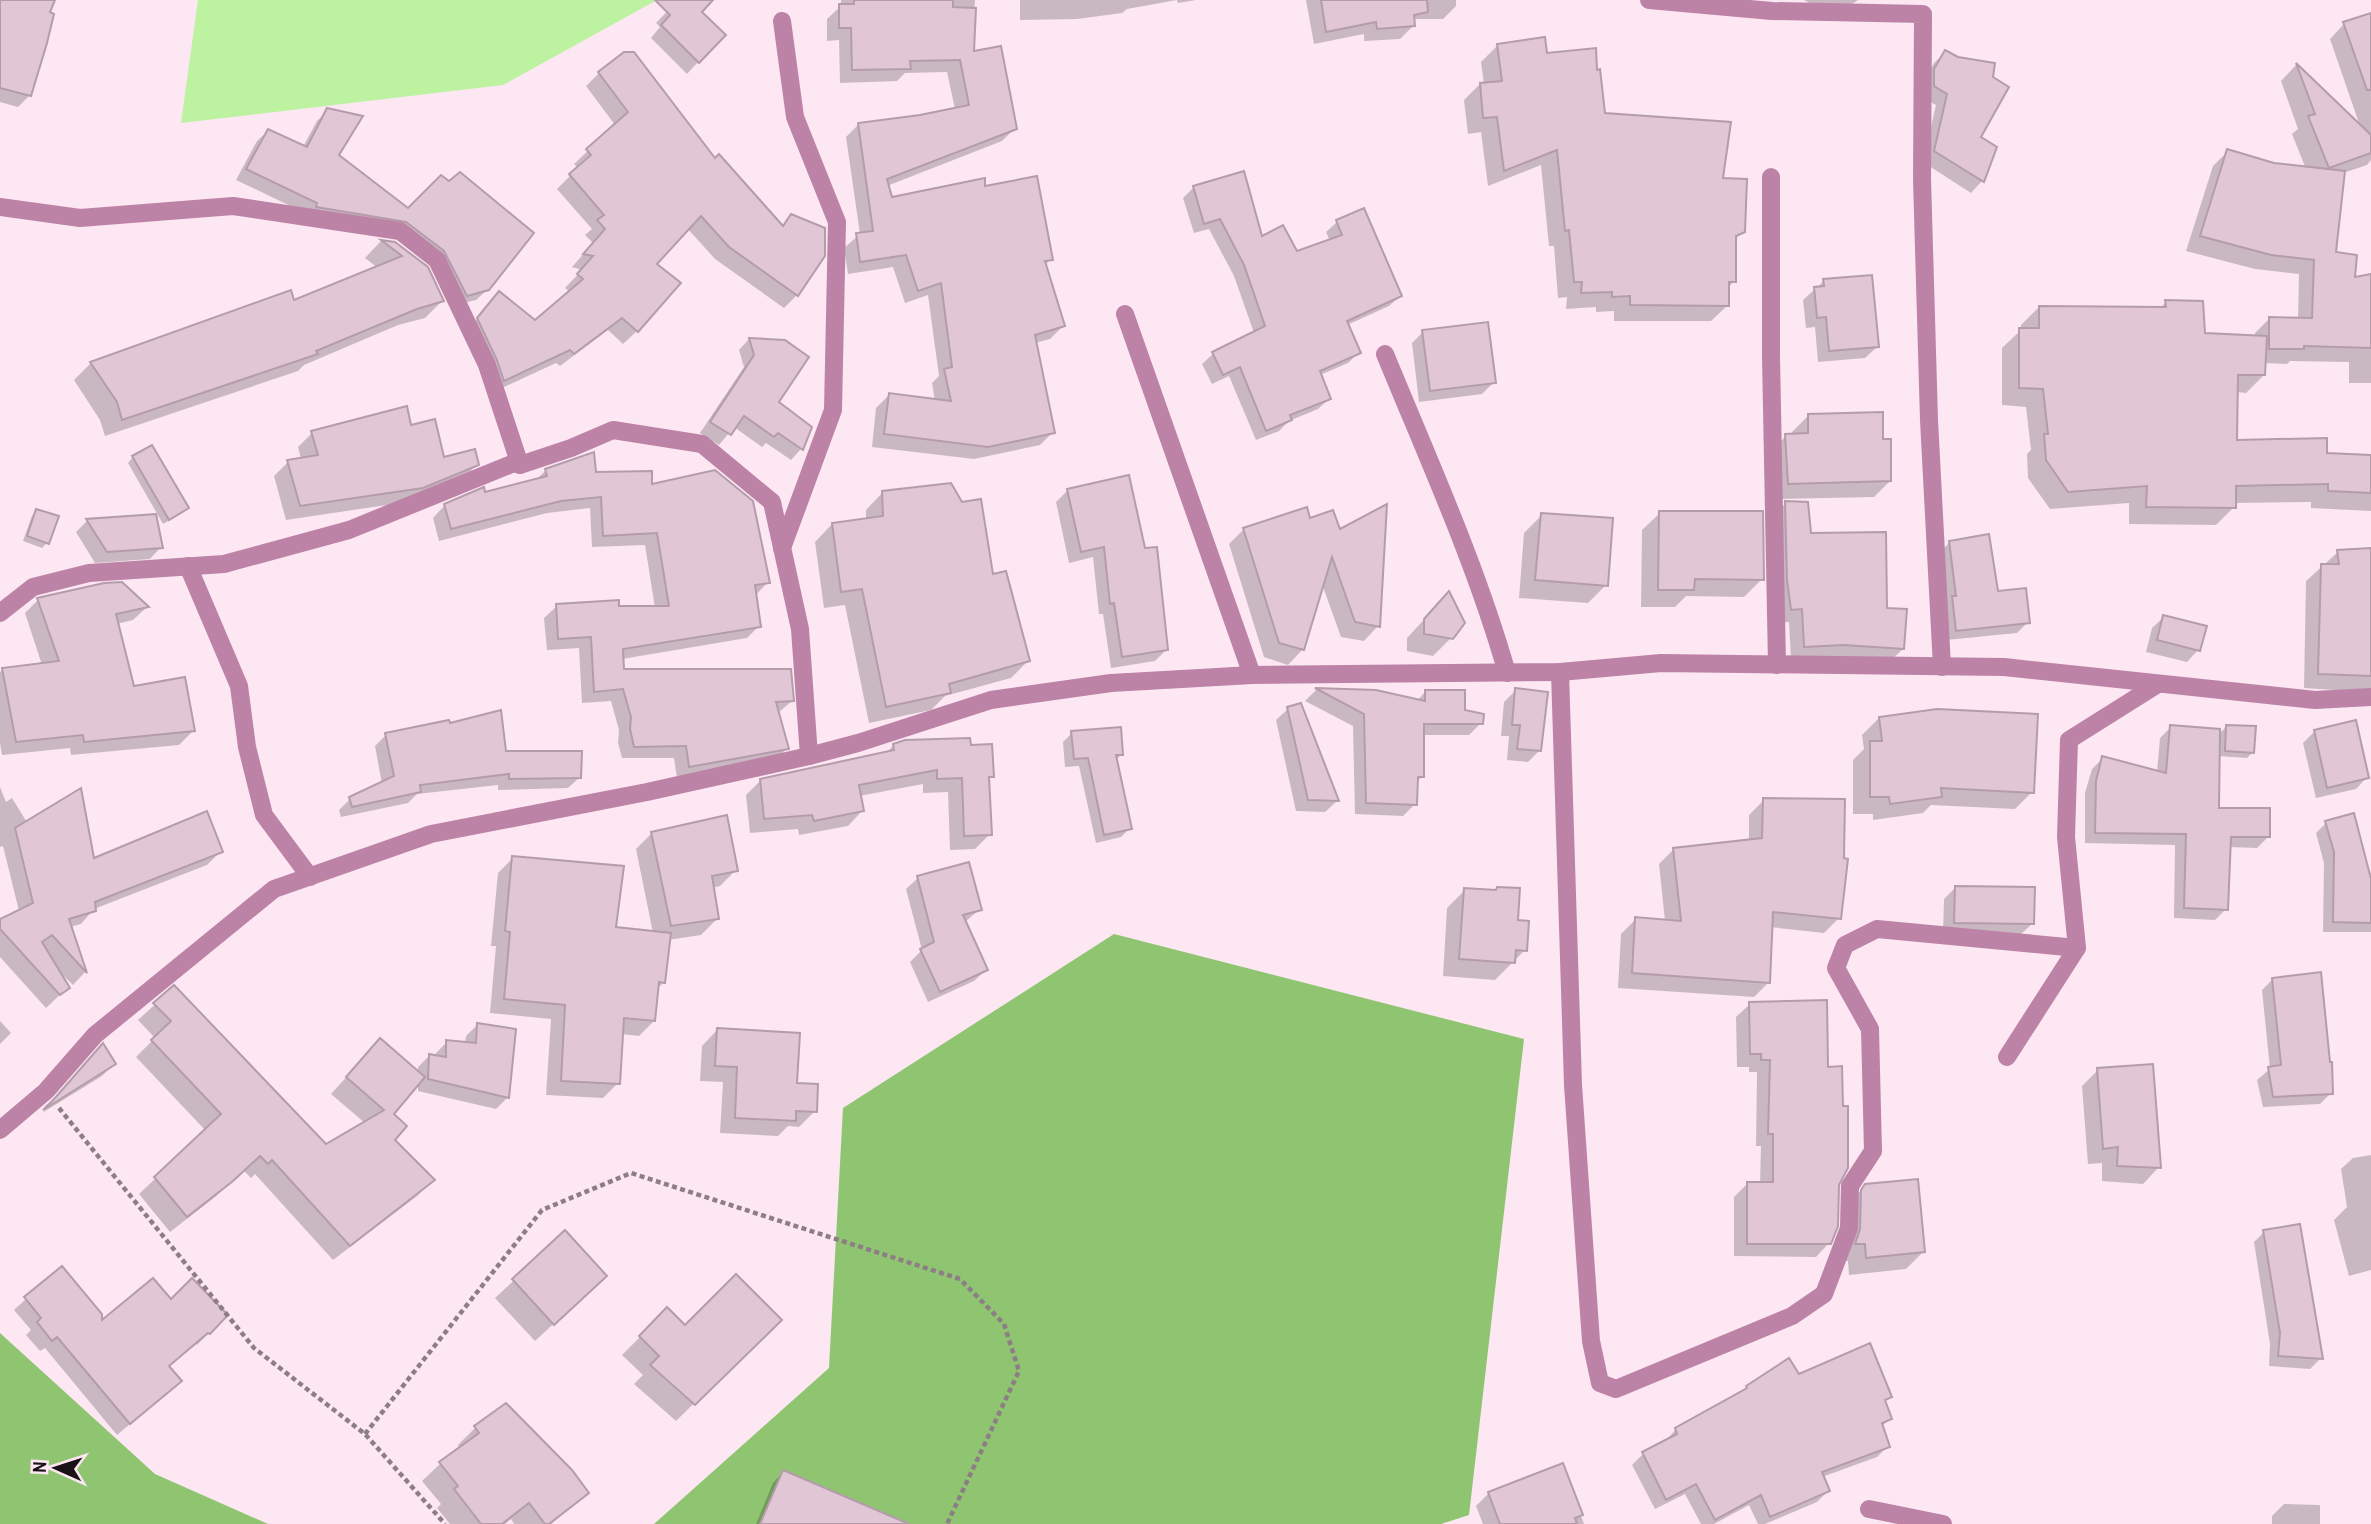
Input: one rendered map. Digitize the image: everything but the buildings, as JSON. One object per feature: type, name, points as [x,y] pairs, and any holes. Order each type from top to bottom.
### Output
[{"type":"street","points":[[1648,0],[1772,10],[1923,14],[1922,178],[1929,406],[1942,667]]},
{"type":"street","points":[[782,21],[795,117],[837,222],[833,410],[782,548]]},
{"type":"street","points":[[1771,177],[1771,357],[1777,665]]},
{"type":"street","points":[[0,207],[80,218],[233,206],[400,231],[437,260],[487,365],[520,465]]},
{"type":"street","points":[[1125,314],[1252,674]]},
{"type":"street","points":[[1385,354],[1460,535],[1507,673]]},
{"type":"street","points":[[0,613],[33,587],[89,573],[224,564],[349,530],[514,463],[520,465],[613,430],[702,444],[772,502],[800,629],[809,756]]},
{"type":"street","points":[[188,566],[239,685],[247,747],[264,816],[310,877]]},
{"type":"street","points":[[0,1130],[46,1091],[95,1035],[274,889],[432,834],[647,792],[809,756],[991,700],[1111,683],[1252,674],[1560,672],[1661,663],[2004,667],[2315,700],[2371,697]]},
{"type":"street","points":[[1560,672],[1573,1085],[1591,1341],[1600,1383],[1616,1388],[1792,1316],[1824,1294],[1849,1228],[1850,1186],[1873,1151],[1870,1029],[1836,968],[1845,945],[1877,929],[2077,948]]},
{"type":"street","points":[[2007,1057],[2077,948],[2066,836],[2069,740],[2158,684]]},
{"type":"street","points":[[1869,1509],[1943,1524]]},
{"type":"path","points":[[46,1091],[254,1348],[365,1434],[445,1524]]},
{"type":"path","points":[[365,1434],[542,1210],[631,1173],[960,1279],[1004,1324],[1019,1371],[947,1524]]},
{"type":"green space","points":[[198,0],[657,0],[503,85],[181,123]]},
{"type":"green space","points":[[1114,934],[1524,1039],[1469,1515],[1441,1524],[654,1524],[829,1368],[843,1108]]},
{"type":"green space","points":[[0,1333],[155,1474],[268,1524],[0,1524]]}]
